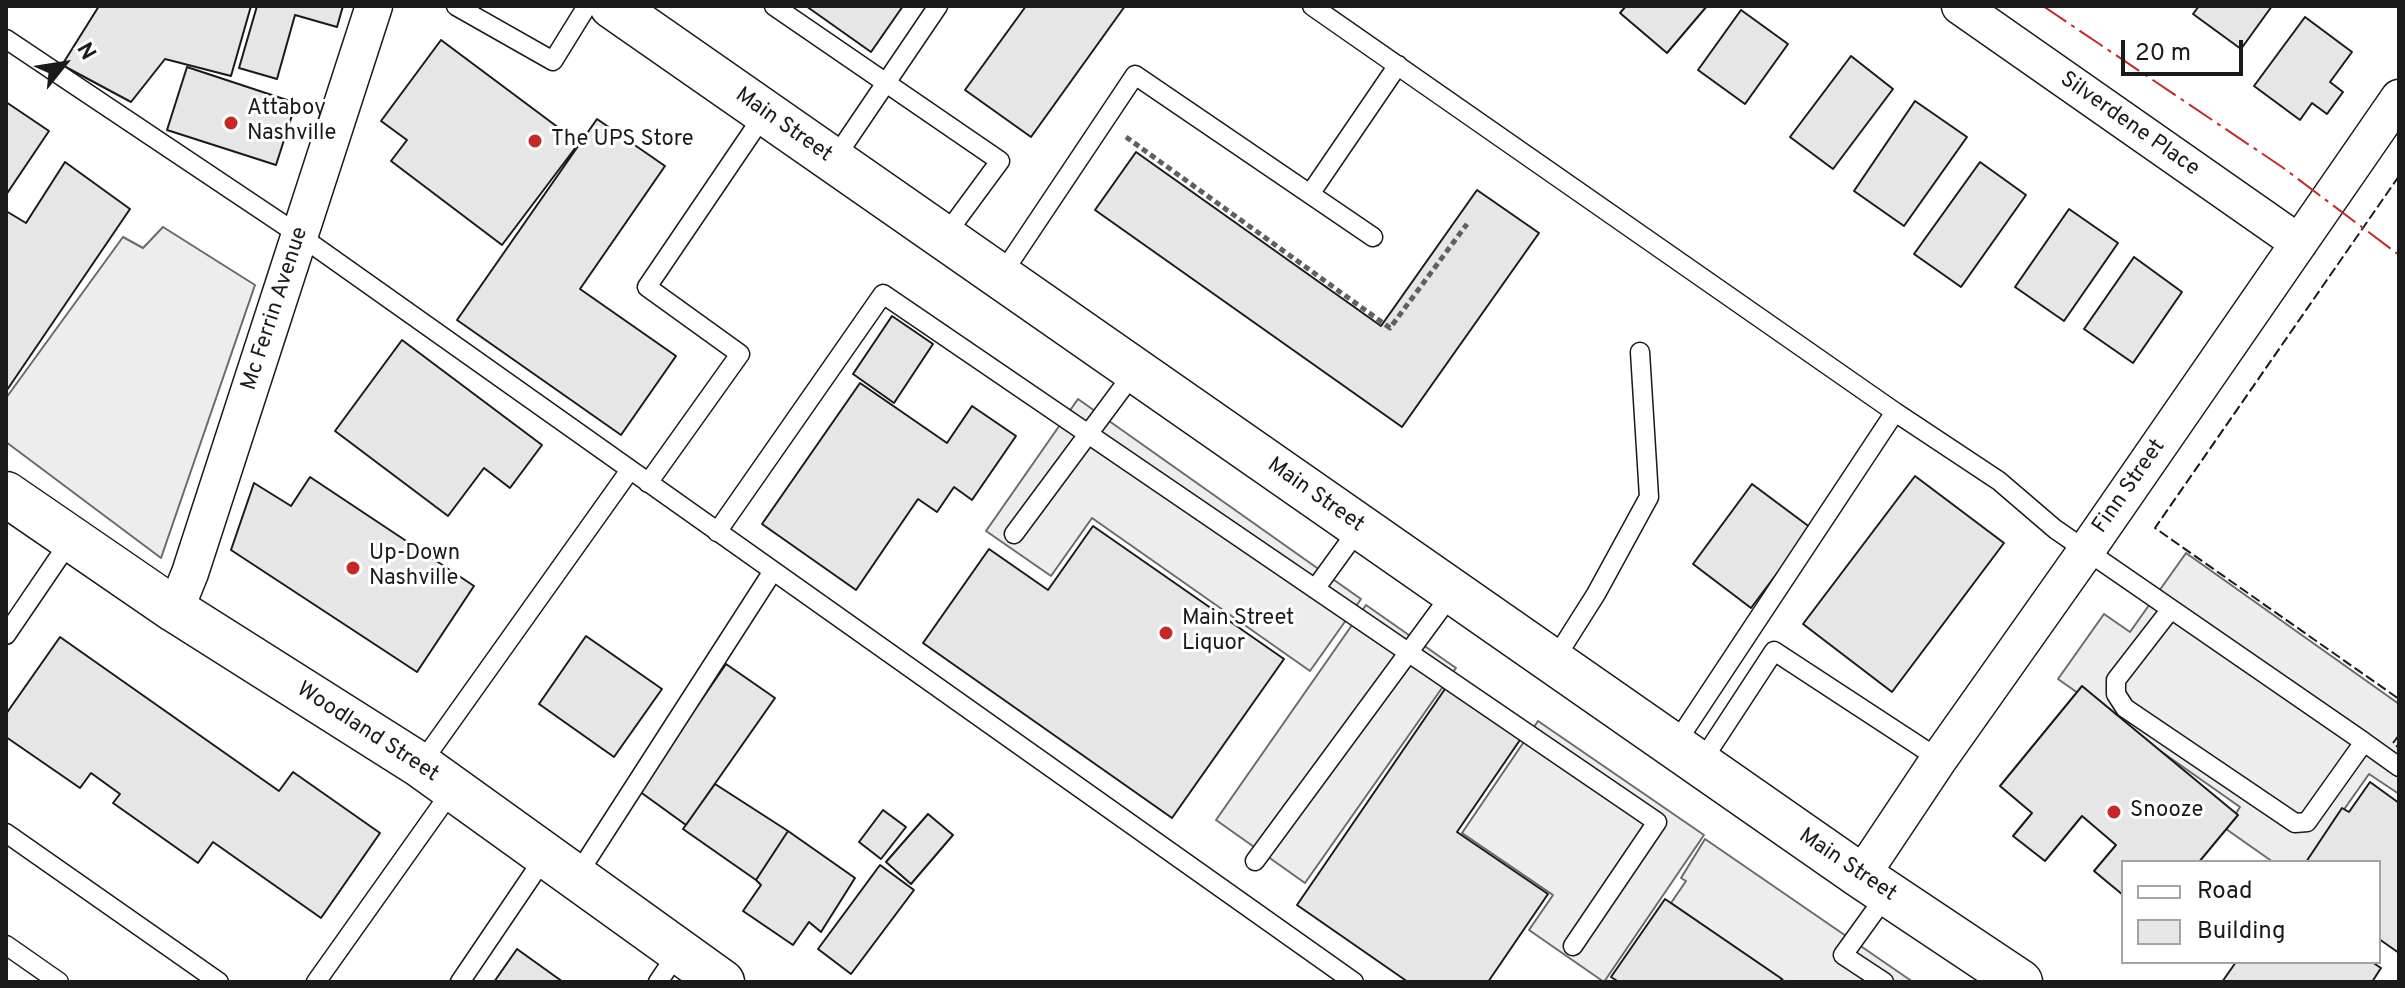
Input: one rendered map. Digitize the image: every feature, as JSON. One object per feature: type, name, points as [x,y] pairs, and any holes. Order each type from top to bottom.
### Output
[{"type":"main road","name":"Main Street","points":[[612,6],[1874,885],[2017,981]]},
{"type":"main road","name":"Woodland Street","points":[[6,494],[175,610],[436,777],[561,866],[668,967],[722,982]]},
{"type":"street","name":"Mc Ferrin Avenue","points":[[175,610],[190,573],[374,6]]},
{"type":"street","name":"Silverdene Place","points":[[1960,6],[2299,243]]},
{"type":"street","name":"Finn Street","points":[[1874,885],[1939,759],[2399,98]]},
{"type":"lane","points":[[467,8],[553,61],[587,6]]},
{"type":"lane","points":[[774,6],[1000,161],[944,237]]},
{"type":"lane","points":[[833,161],[938,6]]},
{"type":"lane","points":[[1312,6],[1999,481],[2055,529],[2399,767]]},
{"type":"lane","points":[[6,39],[299,235],[1354,982]]},
{"type":"lane","points":[[1310,194],[1398,65]]},
{"type":"lane","points":[[1000,277],[1135,75],[1373,237]]},
{"type":"lane","points":[[648,483],[740,354],[647,287],[765,113]]},
{"type":"lane","points":[[717,532],[883,294],[1657,822],[1573,946]]},
{"type":"lane","points":[[1553,662],[1596,594],[1649,497],[1640,352]]},
{"type":"lane","points":[[1014,534],[1135,371]]},
{"type":"lane","points":[[1687,755],[1895,412]]},
{"type":"lane","points":[[316,982],[436,777],[630,470]]},
{"type":"lane","points":[[1315,589],[1360,527]]},
{"type":"lane","points":[[6,635],[72,538]]},
{"type":"lane","points":[[460,982],[561,866],[773,571]]},
{"type":"lane","points":[[1255,861],[1453,592]]},
{"type":"lane","points":[[2171,609],[2116,680],[2116,694],[2125,708],[2295,823],[2307,822],[2364,742]]},
{"type":"lane","points":[[1687,755],[1774,651],[1939,759]]},
{"type":"lane","points":[[6,833],[219,982]]},
{"type":"lane","points":[[1874,885],[1843,955],[1884,982]]},
{"type":"lane","points":[[6,945],[59,982]]},
{"type":"path","points":[[1116,130],[1390,328],[1467,224]]},
{"type":"shaded area","points":[[163,227],[255,285],[161,558],[6,442],[6,398],[123,237],[143,248]]},
{"type":"shaded area","points":[[1078,399],[1361,599],[1310,671],[1092,518],[1051,576],[986,531]]},
{"type":"shaded area","points":[[2186,553],[2399,704],[2399,794],[2369,774],[2308,860],[2270,860],[2226,829],[2240,807],[2058,679],[2104,614],[2130,632]]},
{"type":"shaded area","points":[[1366,605],[1456,668],[1305,883],[1216,820]]},
{"type":"shaded area","points":[[1538,721],[1704,835],[1604,982],[1529,930],[1553,895],[1462,833]]},
{"type":"shaded area","points":[[1705,839],[1913,982],[1786,982],[1671,903],[1686,881],[1681,878]]},
{"type":"building","points":[[99,6],[251,6],[231,76],[165,59],[131,102],[62,65]]},
{"type":"building","points":[[257,6],[343,6],[337,27],[295,15],[277,79],[239,68]]},
{"type":"building","points":[[806,6],[903,6],[871,52]]},
{"type":"building","points":[[1026,6],[1125,6],[1031,137],[965,90]]},
{"type":"building","points":[[1626,6],[1707,6],[1667,53],[1620,13]]},
{"type":"building","points":[[2199,6],[2272,6],[2241,49],[2193,14]]},
{"type":"building","points":[[1741,10],[1788,44],[1745,104],[1698,70]]},
{"type":"building","points":[[2305,17],[2352,52],[2330,82],[2343,92],[2327,114],[2312,103],[2300,120],[2254,86]]},
{"type":"building","points":[[441,40],[579,143],[502,245],[391,161],[407,140],[381,121]]},
{"type":"building","points":[[1851,56],[1893,89],[1833,169],[1790,137]]},
{"type":"building","points":[[187,67],[296,103],[276,165],[167,130]]},
{"type":"building","points":[[1915,101],[1967,137],[1904,226],[1854,191]]},
{"type":"building","points":[[6,102],[49,131],[6,195]]},
{"type":"building","points":[[597,119],[665,166],[580,289],[676,356],[621,435],[457,320]]},
{"type":"building","points":[[1136,152],[1381,326],[1477,190],[1539,233],[1402,427],[1095,210]]},
{"type":"building","points":[[65,162],[130,209],[7,390],[6,211],[26,223]]},
{"type":"building","points":[[1980,162],[2026,195],[1961,287],[1914,254]]},
{"type":"building","points":[[2069,209],[2118,243],[2064,321],[2015,287]]},
{"type":"building","points":[[2134,257],[2182,292],[2133,363],[2084,329]]},
{"type":"building","points":[[892,316],[933,344],[894,403],[853,374]]},
{"type":"building","points":[[402,340],[542,445],[510,488],[484,468],[448,516],[335,431]]},
{"type":"building","points":[[860,383],[947,443],[972,406],[1016,436],[972,500],[954,487],[937,512],[918,499],[856,590],[762,524]]},
{"type":"building","points":[[1915,476],[2004,543],[1892,692],[1803,624]]},
{"type":"building","name":"Up-Down Nashville","points":[[310,477],[474,586],[417,672],[231,550],[254,483],[291,506]]},
{"type":"building","points":[[1752,484],[1811,528],[1751,608],[1693,564]]},
{"type":"building","points":[[1093,526],[1284,659],[1172,818],[923,643],[989,549],[1048,590]]},
{"type":"building","points":[[586,636],[662,689],[614,757],[539,704]]},
{"type":"building","points":[[60,637],[279,791],[293,772],[380,833],[321,918],[213,842],[198,863],[113,803],[120,794],[91,773],[80,788],[6,737],[6,714]]},
{"type":"building","points":[[726,664],[775,698],[686,825],[639,791]]},
{"type":"building","points":[[1447,686],[1522,737],[1457,832],[1548,894],[1488,982],[1408,982],[1297,905]]},
{"type":"building","points":[[2082,686],[2238,815],[2201,860],[2121,860],[2121,893],[2094,871],[2116,845],[2082,816],[2045,861],[2013,836],[2032,813],[2000,786]]},
{"type":"building","points":[[2370,782],[2399,803],[2399,953],[2381,940],[2381,860],[2307,860],[2342,808],[2349,812]]},
{"type":"building","points":[[715,784],[788,831],[756,880],[683,829]]},
{"type":"building","points":[[883,810],[906,827],[881,859],[859,842]]},
{"type":"building","points":[[928,814],[953,835],[911,884],[886,862]]},
{"type":"building","points":[[788,831],[855,878],[821,932],[809,922],[793,945],[743,911],[761,885],[756,880]]},
{"type":"building","points":[[880,865],[914,890],[851,974],[818,949]]},
{"type":"building","points":[[1665,899],[1782,979],[1780,982],[1619,982],[1611,977]]},
{"type":"building","points":[[517,949],[563,982],[494,982]]},
{"type":"building","points":[[2235,964],[2375,964],[2381,968],[2372,982],[2222,982]]},
{"type":"fence","points":[[2399,176],[2155,528],[2399,699]]},
{"type":"fence","points":[[2399,735],[2393,743],[2399,748]]},
{"type":"power","points":[[2043,6],[2282,167],[2399,255]]},
{"type":"place","name":"Attaboy Nashville","points":[[231,123]]},
{"type":"place","name":"The UPS Store","points":[[535,141]]},
{"type":"place","name":"Up-Down Nashville","points":[[353,568]]},
{"type":"place","name":"Main Street Liquor","points":[[1166,633]]},
{"type":"place","name":"Snooze","points":[[2114,812]]}]
